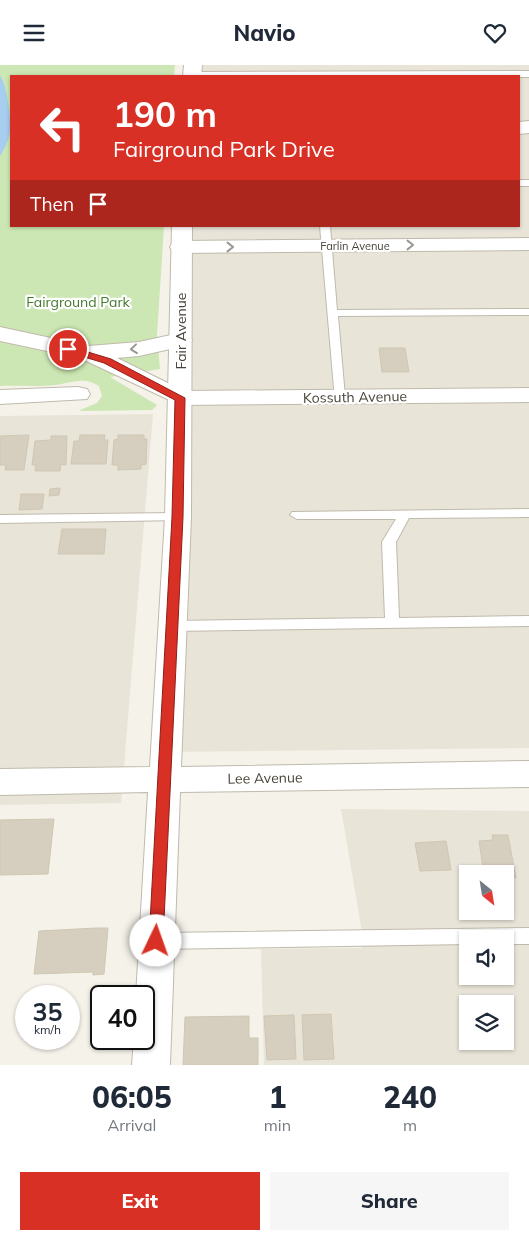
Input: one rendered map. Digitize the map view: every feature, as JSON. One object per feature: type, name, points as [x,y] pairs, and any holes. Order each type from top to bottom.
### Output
[{"type":"street","name":"Farlin Avenue","points":[[182,237],[325,236],[529,244]]},
{"type":"street","name":"Fair Avenue","points":[[151,1065],[178,517],[182,237]]},
{"type":"street","points":[[0,334],[87,353],[126,370],[180,398]]},
{"type":"street","points":[[87,353],[145,348],[180,340]]},
{"type":"street","points":[[0,397],[78,394]]},
{"type":"street","name":"Kossuth Avenue","points":[[180,398],[529,395]]},
{"type":"street","name":"Lee Avenue","points":[[0,782],[529,775]]},
{"type":"lane","points":[[192,72],[529,74]]},
{"type":"lane","points":[[325,236],[339,397]]},
{"type":"lane","points":[[332,313],[529,312]]},
{"type":"lane","points":[[297,515],[529,513]]},
{"type":"lane","points":[[392,623],[389,541],[405,514]]},
{"type":"lane","points":[[0,519],[178,517]]},
{"type":"lane","points":[[173,626],[529,621]]},
{"type":"lane","points":[[156,941],[529,936]]},
{"type":"shaded area","points":[[193,65],[529,65],[529,748],[166,752],[187,227],[520,227],[520,75],[193,75]]},
{"type":"shaded area","points":[[153,414],[121,803],[0,805],[0,416]]},
{"type":"shaded area","points":[[341,809],[529,811],[529,1065],[264,1065],[261,949],[362,948],[363,938]]},
{"type":"green space","name":"Fairground Park","points":[[0,65],[175,65],[174,75],[10,75],[10,227],[164,227],[157,335],[160,369],[110,377],[157,405],[152,410],[81,411],[97,403],[102,396],[99,386],[88,381],[48,386],[0,386]]},
{"type":"water","points":[[0,76],[7,94],[10,125],[8,141],[0,156]]},
{"type":"building","points":[[379,348],[405,348],[409,372],[382,372]]},
{"type":"building","points":[[29,435],[24,470],[5,470],[6,465],[0,465],[0,436]]},
{"type":"building","points":[[80,435],[105,435],[104,440],[108,440],[106,464],[71,464],[74,441],[79,441]]},
{"type":"building","points":[[118,435],[144,435],[144,439],[147,439],[146,464],[141,465],[141,469],[118,470],[118,465],[112,465],[114,440],[118,439]]},
{"type":"building","points":[[51,436],[67,436],[66,465],[61,464],[60,471],[35,471],[36,465],[32,465],[35,441],[51,440]]},
{"type":"building","points":[[60,488],[59,495],[49,496],[50,489]]},
{"type":"building","points":[[21,494],[44,494],[42,509],[19,510]]},
{"type":"building","points":[[62,529],[106,529],[104,554],[58,554]]},
{"type":"building","points":[[54,819],[48,874],[0,875],[0,820]]},
{"type":"building","points":[[492,835],[508,835],[514,865],[483,865],[479,841],[493,840]]},
{"type":"building","points":[[446,841],[451,870],[420,871],[415,843]]},
{"type":"building","points":[[108,928],[104,974],[93,975],[93,972],[34,974],[39,931]]},
{"type":"building","points":[[331,1014],[334,1059],[304,1060],[302,1015]]},
{"type":"building","points":[[294,1015],[296,1059],[267,1060],[264,1016]]},
{"type":"building","points":[[249,1016],[249,1038],[258,1038],[258,1065],[183,1065],[185,1017]]},
{"type":"route","points":[[68,349],[87,353],[108,361],[180,398],[178,517],[156,941]]}]
